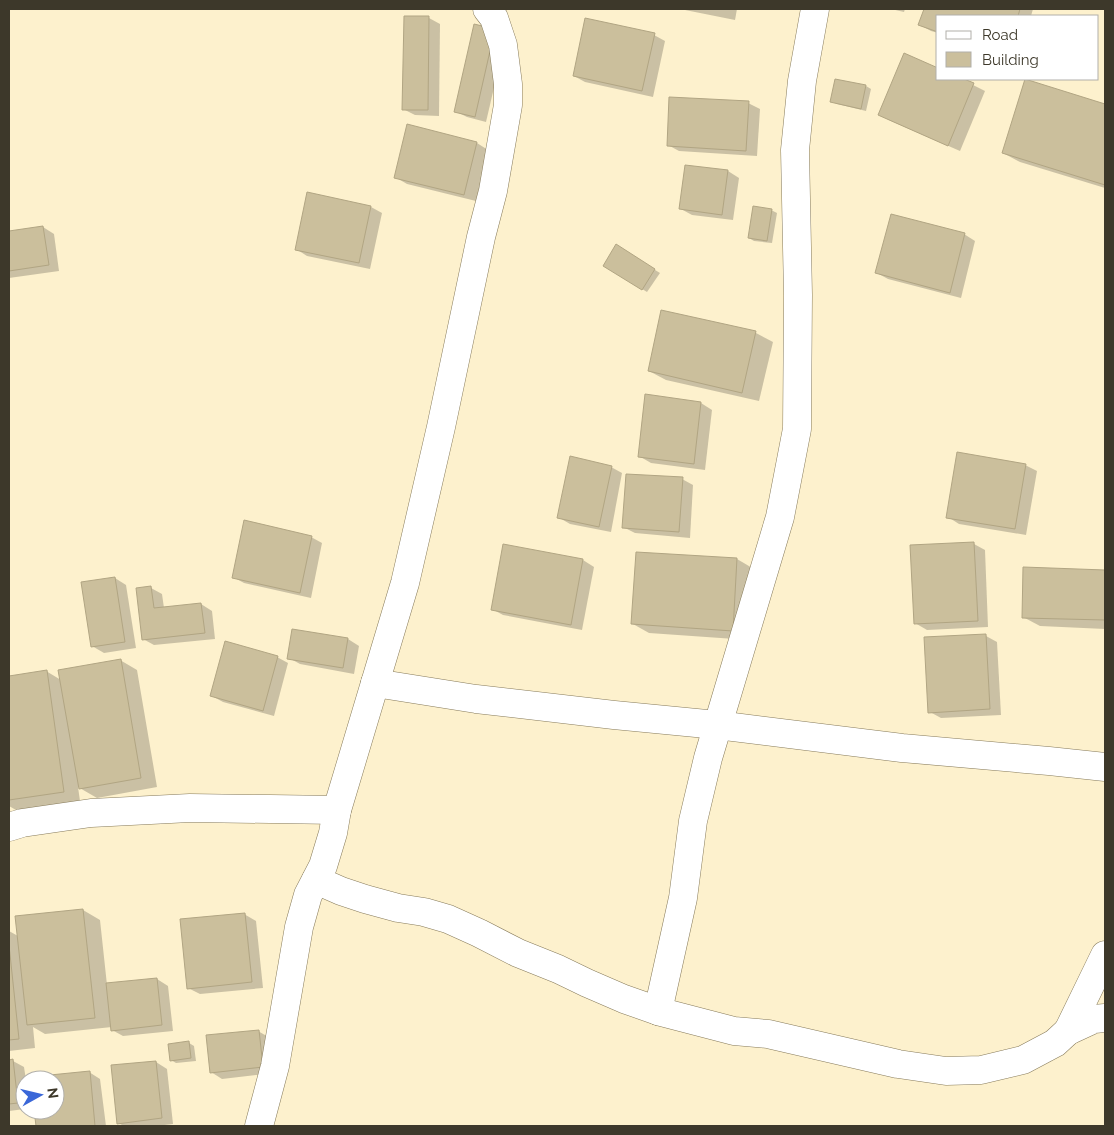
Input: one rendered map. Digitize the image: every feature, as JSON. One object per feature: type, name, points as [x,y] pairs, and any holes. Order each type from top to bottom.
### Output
[{"type":"street","points":[[259,1126],[275,1066],[299,927],[308,895],[323,866],[407,574],[441,427],[481,237],[493,191],[504,134],[508,104],[508,84],[503,46],[494,18],[487,9]]},
{"type":"street","points":[[658,1010],[683,898],[693,822],[708,758],[780,517],[797,429],[798,295],[795,150],[802,80],[815,9]]},
{"type":"street","points":[[375,682],[476,699],[717,725],[902,748],[1105,767]]},
{"type":"street","points":[[9,827],[22,823],[91,813],[190,808],[338,810]]},
{"type":"street","points":[[316,880],[365,899],[448,919],[518,953],[587,983],[624,999],[658,1010],[734,1031],[768,1034],[898,1064],[946,1071],[981,1070],[1023,1060],[1055,1043],[1068,1031],[1094,1020],[1105,1018]]},
{"type":"street","points":[[1068,1031],[1105,955]]},
{"type":"building","points":[[924,9],[1020,9],[1018,15],[936,15],[936,31],[918,25]]},
{"type":"building","points":[[404,16],[429,16],[428,110],[402,110]]},
{"type":"building","points":[[585,18],[655,33],[642,91],[573,76]]},
{"type":"building","points":[[474,24],[495,29],[475,117],[454,112]]},
{"type":"building","points":[[904,53],[936,67],[936,80],[966,80],[974,83],[948,146],[878,115]]},
{"type":"building","points":[[835,79],[866,85],[861,109],[830,102]]},
{"type":"building","points":[[1025,80],[1105,104],[1105,185],[1002,153]]},
{"type":"building","points":[[669,97],[749,101],[746,151],[667,146]]},
{"type":"building","points":[[407,124],[477,142],[464,195],[394,178]]},
{"type":"building","points":[[685,165],[728,170],[722,215],[679,209]]},
{"type":"building","points":[[307,192],[371,206],[359,263],[295,250]]},
{"type":"building","points":[[753,206],[772,209],[767,241],[748,238]]},
{"type":"building","points":[[891,214],[965,233],[950,293],[875,273]]},
{"type":"building","points":[[43,226],[49,265],[9,271],[9,231]]},
{"type":"building","points":[[616,244],[655,269],[642,290],[603,266]]},
{"type":"building","points":[[661,310],[756,331],[742,393],[648,371]]},
{"type":"building","points":[[645,394],[701,402],[694,464],[638,457]]},
{"type":"building","points":[[957,452],[1026,464],[1015,529],[946,518]]},
{"type":"building","points":[[570,456],[612,466],[599,527],[557,518]]},
{"type":"building","points":[[626,474],[683,477],[679,532],[622,528]]},
{"type":"building","points":[[244,520],[312,536],[300,593],[232,578]]},
{"type":"building","points":[[974,542],[978,621],[914,624],[910,545]]},
{"type":"building","points":[[503,544],[583,559],[571,625],[491,610]]},
{"type":"building","points":[[636,552],[737,558],[733,631],[631,624]]},
{"type":"building","points":[[1023,567],[1105,570],[1105,620],[1022,618]]},
{"type":"building","points":[[115,577],[125,642],[91,647],[81,582]]},
{"type":"building","points":[[151,586],[154,608],[201,603],[205,633],[142,640],[136,588]]},
{"type":"building","points":[[292,629],[348,638],[343,668],[287,659]]},
{"type":"building","points":[[986,634],[990,709],[928,713],[924,637]]},
{"type":"building","points":[[225,641],[278,656],[263,711],[210,696]]},
{"type":"building","points":[[121,659],[141,778],[79,789],[58,670]]},
{"type":"building","points":[[47,670],[64,792],[9,800],[9,676]]},
{"type":"building","points":[[83,909],[95,1018],[27,1025],[15,916]]},
{"type":"building","points":[[245,913],[252,982],[187,989],[180,919]]},
{"type":"building","points":[[9,945],[19,1039],[9,1040]]},
{"type":"building","points":[[157,978],[162,1025],[111,1031],[106,983]]},
{"type":"building","points":[[259,1030],[263,1067],[210,1073],[206,1035]]},
{"type":"building","points":[[189,1041],[191,1058],[170,1061],[168,1044]]},
{"type":"building","points":[[13,1059],[15,1103],[9,1104],[9,1060]]},
{"type":"building","points":[[156,1061],[162,1118],[117,1124],[111,1065]]},
{"type":"building","points":[[90,1071],[95,1126],[36,1126],[35,1120],[65,1120],[65,1074]]}]
